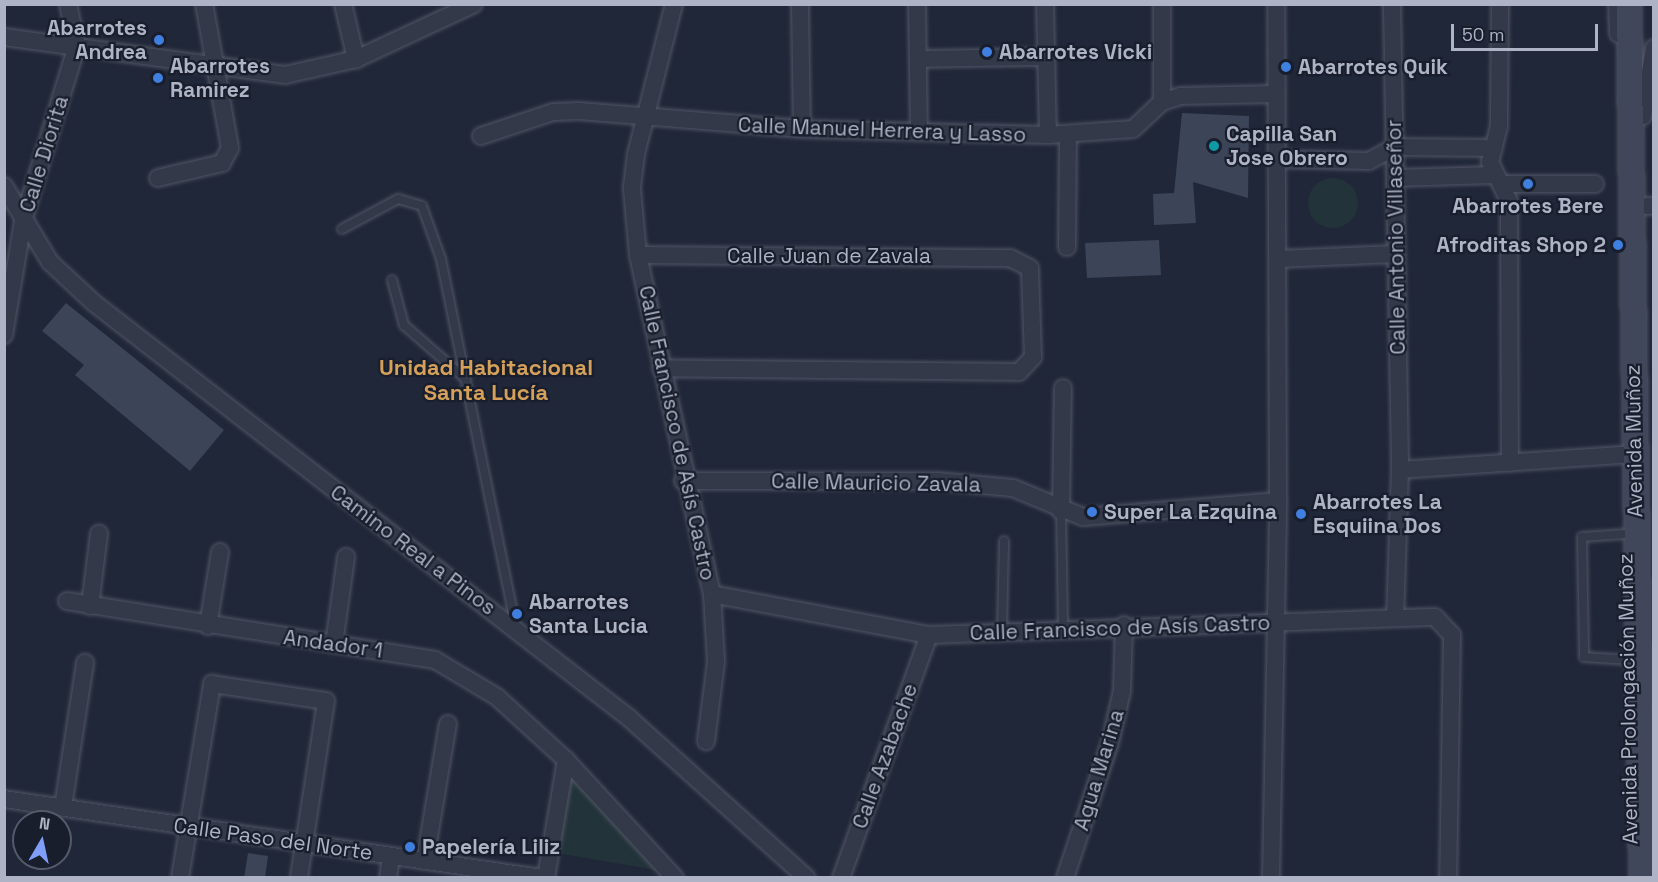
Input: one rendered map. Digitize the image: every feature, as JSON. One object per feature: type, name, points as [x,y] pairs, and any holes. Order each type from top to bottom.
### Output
[{"type":"main road","name":"Avenida Muñoz","points":[[1629,4],[1637,118],[1650,206],[1642,878]]},
{"type":"main road","name":"Avenida Muñoz","points":[[1643,4],[1637,118],[1634,454],[1646,491],[1651,878]]},
{"type":"main road","name":"Avenida Prolongación Muñoz","points":[[1632,878],[1625,534],[1646,491]]},
{"type":"street","points":[[68,4],[76,46]]},
{"type":"street","points":[[158,178],[228,156],[219,65],[204,4]]},
{"type":"street","points":[[343,4],[356,58]]},
{"type":"street","points":[[4,37],[285,75],[356,58],[474,4]]},
{"type":"street","name":"Calle Francisco de Asís Castro","points":[[674,4],[644,120],[632,189],[638,255],[684,481],[712,594],[928,635],[1124,625],[1435,617],[1448,624],[1448,878]]},
{"type":"street","points":[[800,4],[802,129]]},
{"type":"street","points":[[917,4],[919,132]]},
{"type":"street","points":[[1045,4],[1048,135]]},
{"type":"street","points":[[1162,4],[1162,102],[1180,96],[1276,94]]},
{"type":"street","points":[[1271,878],[1278,501],[1276,4]]},
{"type":"street","name":"Calle Antonio Villaseñor","points":[[1392,4],[1400,470],[1395,618]]},
{"type":"street","points":[[1500,4],[1499,126],[1494,148],[1498,179],[1509,201],[1510,463]]},
{"type":"street","points":[[1617,4],[1620,79],[1637,118]]},
{"type":"street","name":"Calle Diorita","points":[[4,335],[23,221],[76,46]]},
{"type":"street","points":[[1637,118],[1653,48]]},
{"type":"street","points":[[918,59],[1046,57]]},
{"type":"street","name":"Calle Manuel Herrera y Lasso","points":[[481,136],[553,112],[802,129],[1048,135],[1133,129],[1162,102]]},
{"type":"street","points":[[1067,248],[1068,134]]},
{"type":"street","points":[[1276,159],[1369,161],[1395,147],[1494,148]]},
{"type":"street","points":[[1395,178],[1498,179],[1595,184]]},
{"type":"street","name":"Camino Real a Pinos","points":[[4,186],[23,221],[50,262],[94,303],[629,718],[807,878]]},
{"type":"street","name":"Calle Juan de Zavala","points":[[638,255],[1020,260],[1030,268],[1028,366],[1019,372],[661,368]]},
{"type":"street","points":[[1278,258],[1396,255]]},
{"type":"street","points":[[1061,511],[1063,388]]},
{"type":"street","points":[[1400,470],[1634,454]]},
{"type":"street","name":"Calle Mauricio Zavala","points":[[684,481],[937,481],[1013,488],[1061,511],[1083,517],[1278,501]]},
{"type":"street","points":[[90,606],[99,534]]},
{"type":"street","points":[[208,626],[220,552]]},
{"type":"street","points":[[334,644],[346,557]]},
{"type":"street","points":[[706,741],[716,662],[712,594]]},
{"type":"street","name":"Andador 1","points":[[67,601],[208,626],[435,660],[497,698],[566,760],[675,878]]},
{"type":"street","name":"Agua Marina","points":[[1065,878],[1110,743],[1122,691],[1124,625]]},
{"type":"street","name":"Calle Azabache","points":[[841,878],[928,635]]},
{"type":"street","points":[[63,807],[85,663]]},
{"type":"street","points":[[180,878],[212,684],[326,701],[299,878]]},
{"type":"street","points":[[425,861],[448,724]]},
{"type":"street","points":[[544,878],[566,760]]},
{"type":"street","name":"Calle Paso del Norte","points":[[4,799],[544,878]]},
{"type":"street","points":[[388,878],[391,856]]},
{"type":"lane","points":[[342,229],[398,199],[422,206],[441,259],[517,629]]},
{"type":"lane","points":[[392,280],[404,325],[466,379]]},
{"type":"lane","points":[[1061,511],[1063,628]]},
{"type":"lane","points":[[1625,534],[1582,537],[1584,657],[1629,660]]},
{"type":"lane","points":[[1002,631],[1004,541]]},
{"type":"shaded area","points":[[1333,178],[1342,180],[1353,189],[1358,203],[1356,212],[1347,223],[1333,228],[1324,226],[1313,217],[1308,203],[1310,194],[1319,183]]},
{"type":"shaded area","points":[[570,773],[662,871],[556,853]]},
{"type":"building","name":"Capilla San Jose Obrero","points":[[1182,113],[1249,116],[1248,198],[1193,182],[1196,223],[1154,225],[1153,194],[1174,193]]},
{"type":"building","points":[[1159,240],[1161,275],[1087,278],[1085,243]]},
{"type":"building","points":[[66,303],[224,430],[190,471],[75,375],[84,365],[42,331]]},
{"type":"building","points":[[248,853],[268,856],[265,878],[244,878]]},
{"type":"place","name":"Abarrotes Andrea","points":[[159,40]]},
{"type":"place","name":"Abarrotes Vicki","points":[[987,52]]},
{"type":"place","name":"Abarrotes Quik","points":[[1286,67]]},
{"type":"place","name":"Abarrotes Ramirez","points":[[158,78]]},
{"type":"place","name":"Capilla San Jose Obrero","points":[[1214,146]]},
{"type":"place","name":"Abarrotes Bere","points":[[1528,184]]},
{"type":"place","name":"Afroditas Shop 2","points":[[1618,245]]},
{"type":"place","name":"Super La Ezquina","points":[[1092,512]]},
{"type":"place","name":"Abarrotes La Esquiina Dos","points":[[1301,514]]},
{"type":"place","name":"Abarrotes Santa Lucia","points":[[517,614]]},
{"type":"place","name":"Papelería Liliz","points":[[410,847]]},
{"type":"district","name":"Unidad Habitacional Santa Lucía","points":[[486,380]]}]
